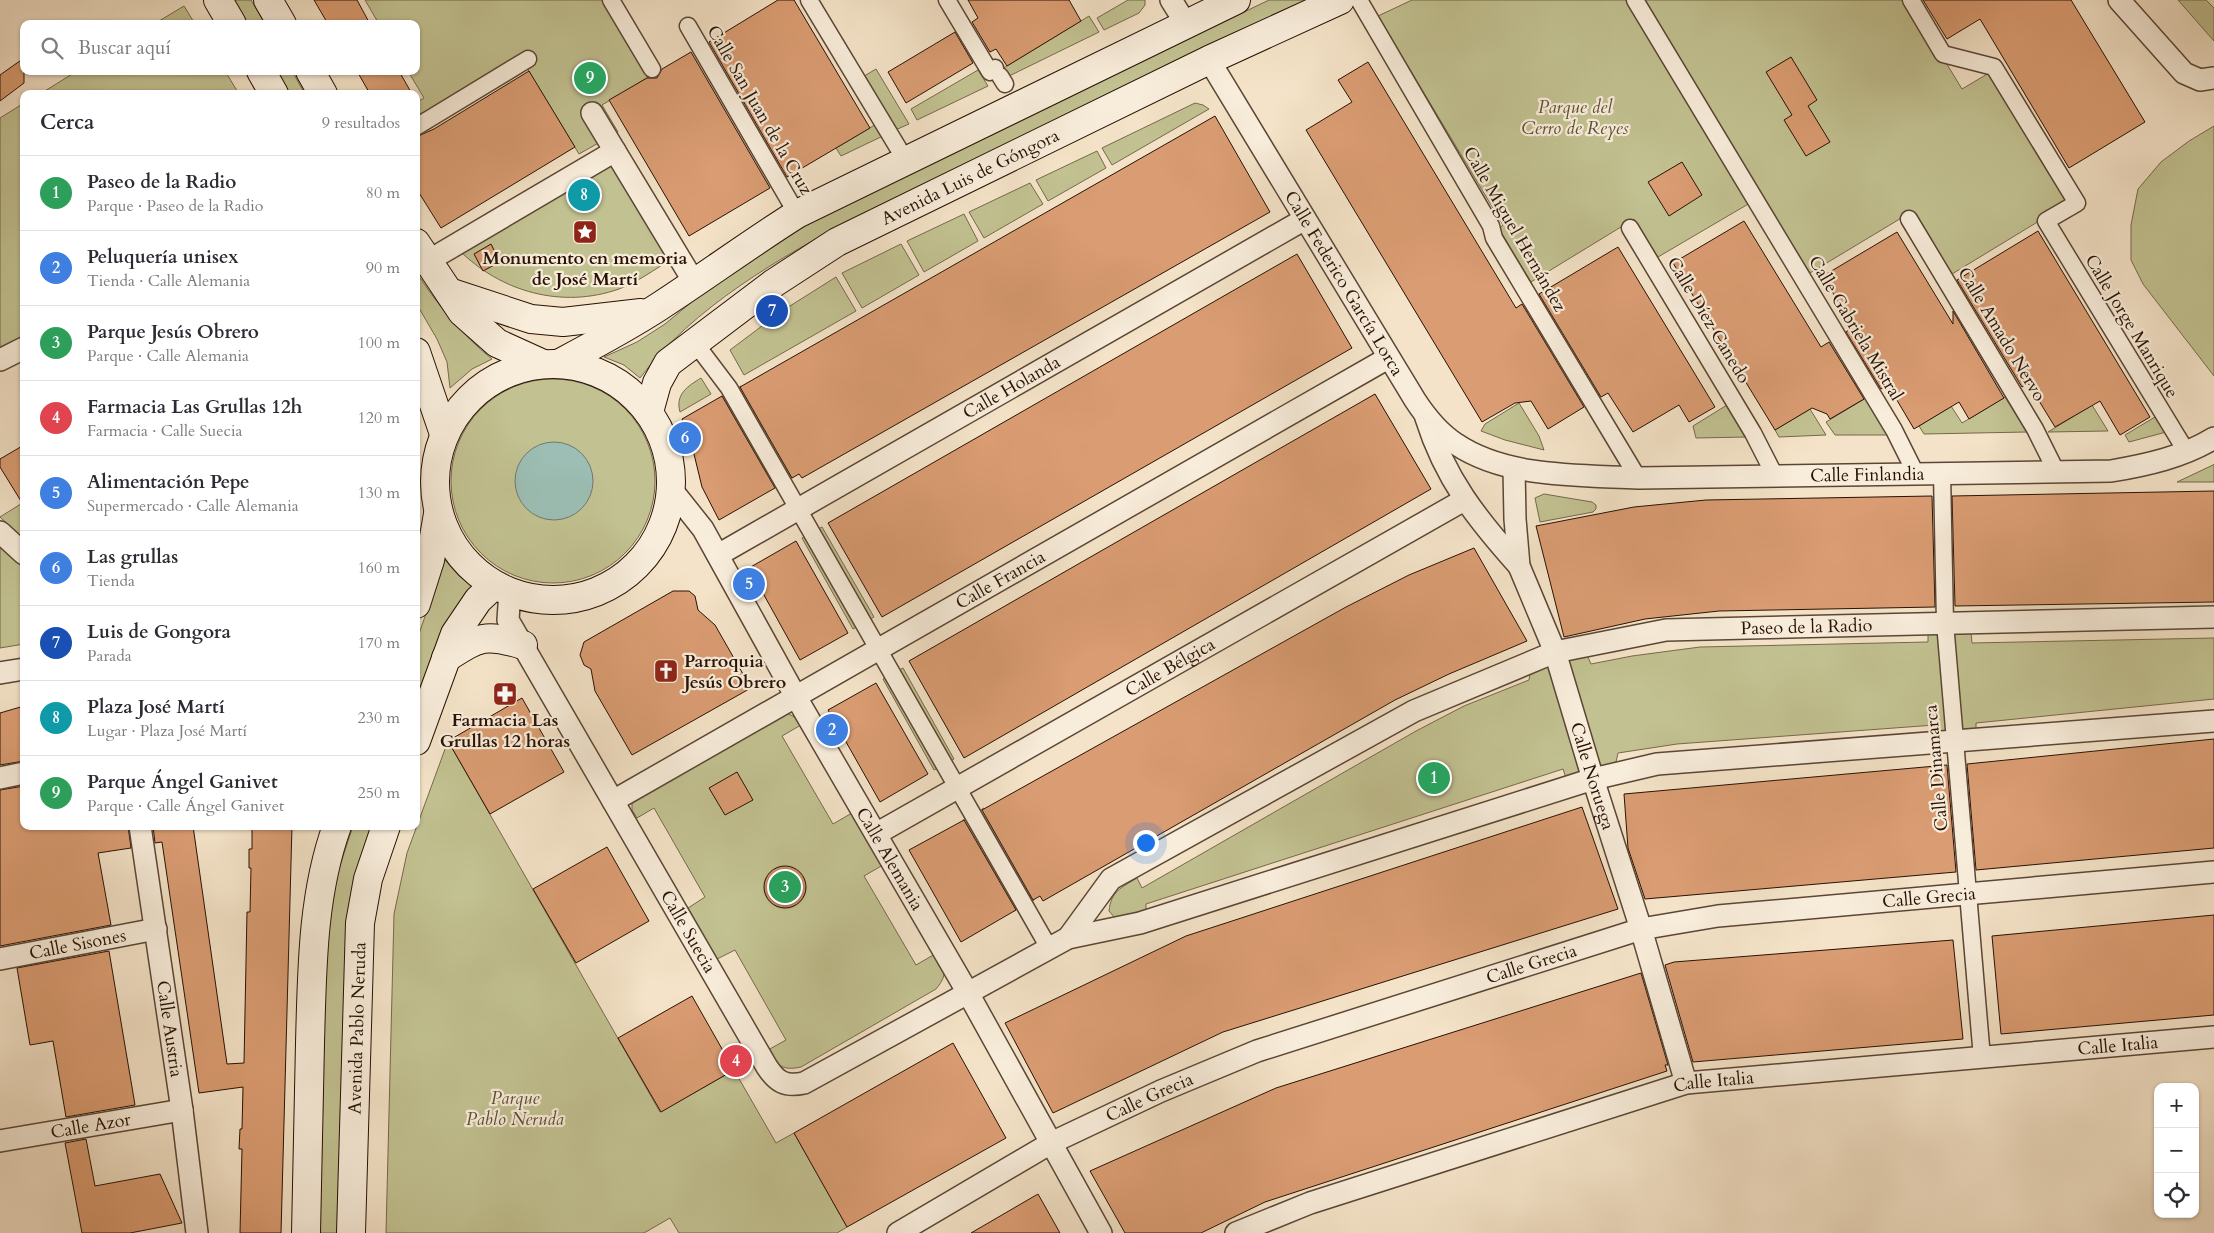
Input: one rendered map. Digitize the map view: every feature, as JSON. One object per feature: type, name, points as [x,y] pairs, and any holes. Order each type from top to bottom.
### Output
[{"type":"main road","points":[[218,0],[230,20]]},
{"type":"main road","points":[[268,0],[280,20]]},
{"type":"main road","points":[[422,252],[455,302],[497,343],[551,363],[589,369],[612,378],[625,387],[650,412],[667,448],[671,468],[672,490],[666,519],[654,546],[626,576],[590,595],[552,600],[524,597],[502,588],[476,572],[451,543],[438,514],[434,493],[435,466],[444,434],[463,404],[477,390],[499,376],[523,367],[551,363],[650,312],[797,214],[1236,0]]},
{"type":"main road","name":"Avenida Luis de Góngora","points":[[650,412],[657,383],[668,363],[774,283],[837,242],[1209,60],[1340,0]]},
{"type":"main road","points":[[263,75],[272,90]]},
{"type":"main road","points":[[312,75],[321,90]]},
{"type":"main road","points":[[455,302],[531,319],[563,322],[650,312]]},
{"type":"main road","points":[[420,364],[444,434]]},
{"type":"main road","points":[[420,591],[430,560],[438,514]]},
{"type":"main road","points":[[420,730],[455,634],[478,600],[502,588]]},
{"type":"main road","points":[[446,658],[474,640],[486,637],[523,645]]},
{"type":"main road","points":[[306,1233],[311,979],[319,898],[327,853],[336,830]]},
{"type":"main road","name":"Avenida Pablo Neruda","points":[[351,1233],[360,923],[368,879],[385,830]]},
{"type":"street","points":[[611,0],[652,69]]},
{"type":"street","points":[[809,0],[906,161]]},
{"type":"street","points":[[947,0],[990,72],[1000,76]]},
{"type":"street","points":[[1171,0],[1186,24]]},
{"type":"street","name":"Calle Miguel Hernández","points":[[1359,0],[1491,226],[1494,238],[1638,478]]},
{"type":"street","name":"Calle Gabriela Mistral","points":[[1635,0],[1894,430],[1916,474]]},
{"type":"street","name":"Calle Jorge Manrique","points":[[1911,0],[1943,54],[1994,67],[2077,203],[2046,222],[2186,451]]},
{"type":"street","points":[[2119,0],[2184,73],[2200,80],[2214,78]]},
{"type":"street","name":"Calle San Juan de la Cruz","points":[[688,26],[797,214]]},
{"type":"street","points":[[420,125],[528,59]]},
{"type":"street","name":"Calle Federico García Lorca","points":[[1209,60],[1388,358],[1426,415],[1456,445],[1487,460],[1514,468]]},
{"type":"street","points":[[592,113],[694,282]]},
{"type":"street","points":[[422,252],[615,151]]},
{"type":"street","name":"Calle Amado Nervo","points":[[1910,218],[2036,429],[2056,471]]},
{"type":"street","name":"Calle Holanda","points":[[718,555],[1305,219]]},
{"type":"street","name":"Calle Díez Canedo","points":[[1630,228],[1753,433],[1775,476]]},
{"type":"street","points":[[695,343],[729,388],[1049,948]]},
{"type":"street","points":[[0,360],[20,350]]},
{"type":"street","name":"Calle Francia","points":[[613,801],[1388,358]]},
{"type":"street","points":[[1426,415],[1435,446],[1464,500],[1486,529],[1519,566]]},
{"type":"street","name":"Calle Finlandia","points":[[1514,468],[1568,475],[1638,478],[1942,474],[2121,469],[2150,465],[2214,438]]},
{"type":"street","name":"Calle Noruega","points":[[1514,468],[1515,519],[1519,566],[1555,652],[1593,779],[1642,928],[1686,1083]]},
{"type":"street","name":"Calle Dinamarca","points":[[1942,474],[1946,622],[1954,742],[1982,1058]]},
{"type":"street","name":"Calle Alemania","points":[[672,490],[700,524],[718,555],[796,697],[968,993],[1101,1233]]},
{"type":"street","name":"Calle Bélgica","points":[[876,834],[1464,500]]},
{"type":"street","points":[[0,532],[20,550]]},
{"type":"street","name":"Calle Suecia","points":[[502,588],[508,620],[774,1078],[787,1085],[804,1083],[968,993]]},
{"type":"street","name":"Paseo de la Radio","points":[[1068,938],[1111,879],[1414,711],[1555,652],[1666,630],[2214,617]]},
{"type":"street","points":[[0,673],[20,670]]},
{"type":"street","name":"Paseo de la Radio","points":[[968,993],[1068,938],[1159,917],[1593,779],[1657,764],[2214,721]]},
{"type":"street","points":[[0,778],[20,775]]},
{"type":"street","name":"Calle Austria","points":[[141,830],[182,1110],[191,1232]]},
{"type":"street","name":"Calle Grecia","points":[[898,1233],[1051,1143],[1161,1090],[1257,1051],[1642,928],[1718,916],[1967,896],[2214,872]]},
{"type":"street","points":[[1098,898],[1100,914],[1105,923],[1118,928]]},
{"type":"street","name":"Calle Sisones","points":[[0,959],[156,929]]},
{"type":"street","name":"Calle Italia","points":[[1236,1233],[1310,1203],[1686,1083],[2214,1037]]},
{"type":"street","name":"Calle Azor","points":[[0,1141],[182,1110]]},
{"type":"green space","points":[[234,0],[251,0],[263,20],[246,20]]},
{"type":"green space","points":[[365,0],[616,0],[655,73],[602,105],[618,132],[579,154],[525,65],[420,128],[420,100],[424,98],[410,75],[420,75],[420,20],[377,20]]},
{"type":"green space","points":[[1128,0],[1145,0],[1145,5],[1139,13],[1104,30],[1097,18]]},
{"type":"green space","points":[[1269,0],[1308,0],[858,216],[799,249],[712,306],[661,352],[640,378],[624,365],[604,357],[637,342],[665,324],[699,296],[801,227],[850,201]]},
{"type":"green space","name":"Parque del Cerro de Reyes","points":[[1412,0],[1908,0],[1962,89],[1994,70],[2072,201],[1952,274],[1913,211],[1810,273],[1768,206],[1750,203],[1658,257],[1634,219],[1531,282],[1499,229],[1503,225],[1378,16]]},
{"type":"green space","points":[[2178,0],[2206,0],[2214,8],[2214,41]]},
{"type":"green space","points":[[184,6],[193,20],[161,20]]},
{"type":"green space","points":[[1089,16],[1099,32],[1005,78],[1000,70]]},
{"type":"green space","points":[[876,69],[909,124],[893,131],[861,78]]},
{"type":"green space","points":[[978,70],[988,86],[917,120],[911,109]]},
{"type":"green space","points":[[71,75],[227,75],[237,90],[46,90]]},
{"type":"green space","points":[[279,75],[294,75],[303,90],[288,90]]},
{"type":"green space","points":[[1195,103],[1209,109],[1112,165],[1102,148]]},
{"type":"green space","points":[[20,106],[20,338],[0,348],[0,118]]},
{"type":"green space","points":[[878,123],[885,135],[841,156],[836,148]]},
{"type":"green space","points":[[2214,126],[2214,376],[2143,284],[2131,260],[2131,225],[2138,189],[2161,162],[2189,141]]},
{"type":"green space","points":[[1097,151],[1106,168],[1048,201],[1036,180]]},
{"type":"green space","points":[[602,164],[615,165],[672,259],[633,283],[619,289],[597,295],[554,297],[533,293],[494,277],[459,250]]},
{"type":"green space","points":[[1030,183],[1043,204],[984,238],[969,212]]},
{"type":"green space","points":[[964,214],[978,241],[924,272],[907,241]]},
{"type":"green space","points":[[901,244],[919,275],[862,308],[842,273]]},
{"type":"green space","points":[[836,277],[856,311],[744,375],[730,350],[782,311]]},
{"type":"green space","points":[[420,278],[470,340],[492,359],[472,369],[450,388],[447,362],[437,339],[420,310]]},
{"type":"green space","points":[[701,378],[711,394],[680,412],[679,400],[681,395]]},
{"type":"green space","points":[[553,379],[583,383],[601,391],[618,402],[632,416],[643,433],[651,451],[655,481],[651,511],[643,529],[632,546],[618,560],[601,571],[583,579],[553,583],[523,579],[505,571],[488,560],[474,546],[463,529],[455,511],[451,481],[455,451],[463,433],[474,416],[488,402],[505,391],[523,383]]},
{"type":"green space","points":[[741,386],[793,477],[773,488],[721,397]]},
{"type":"green space","points":[[2005,397],[2027,432],[1924,434],[1919,426],[1951,406],[1962,423]]},
{"type":"green space","points":[[1866,398],[1888,435],[1835,435],[1826,422]]},
{"type":"green space","points":[[1519,403],[1539,436],[1544,450],[1505,440],[1481,431],[1485,424]]},
{"type":"green space","points":[[1727,405],[1746,437],[1696,438],[1693,426]]},
{"type":"green space","points":[[2092,405],[2108,431],[2048,432]]},
{"type":"green space","points":[[1810,409],[1826,435],[1779,437],[1775,430]]},
{"type":"green space","points":[[2160,414],[2170,431],[2129,442],[2125,435]]},
{"type":"green space","points":[[2213,465],[2214,482],[2177,482]]},
{"type":"green space","points":[[1544,494],[1592,502],[1596,505],[1596,509],[1593,512],[1540,522],[1535,498]]},
{"type":"green space","points":[[20,504],[20,536],[0,517]]},
{"type":"green space","points":[[822,527],[874,617],[853,629],[802,538]]},
{"type":"green space","points":[[0,542],[20,561],[20,645],[0,648]]},
{"type":"green space","points":[[445,560],[459,576],[475,588],[448,621],[420,688],[420,631]]},
{"type":"green space","points":[[1971,632],[1972,643],[2214,638],[2214,699],[1976,723],[1976,731],[1935,733],[1935,725],[1677,744],[1618,753],[1616,762],[1577,775],[1567,781],[1563,769],[1146,904],[1146,913],[1115,918],[1109,911],[1115,894],[1137,878],[1142,888],[1416,731],[1464,706],[1529,680],[1531,668],[1587,655],[1591,664],[1632,656],[1700,647],[1928,642],[1928,633]]},
{"type":"green space","points":[[903,668],[954,759],[934,770],[883,679]]},
{"type":"green space","points":[[789,714],[796,718],[801,725],[782,736],[833,824],[852,813],[883,865],[864,876],[916,965],[935,954],[943,968],[944,975],[936,989],[801,1067],[785,1068],[775,1060],[768,1050],[786,1040],[735,950],[717,959],[688,908],[705,897],[654,808],[637,818],[632,810],[632,803],[638,797],[780,715]]},
{"type":"green space","name":"Parque Pablo Neruda","points":[[448,741],[660,1112],[734,1070],[776,1143],[794,1133],[847,1227],[837,1233],[679,1233],[670,1218],[644,1233],[386,1233],[394,914],[407,853],[415,830],[420,830],[420,817]]},
{"type":"green space","points":[[984,808],[1034,900],[1014,911],[963,820]]},
{"type":"green space","points":[[352,830],[371,830],[354,880],[346,925],[338,1233],[317,1233],[323,980],[331,893]]},
{"type":"water","points":[[554,442],[569,445],[586,459],[590,466],[593,481],[590,496],[576,513],[569,517],[554,520],[539,517],[522,503],[518,496],[515,481],[518,466],[532,449],[539,445]]},
{"type":"building","points":[[314,0],[357,0],[368,20],[326,20]]},
{"type":"building","points":[[778,0],[794,0],[870,128],[787,177],[709,42]]},
{"type":"building","points":[[968,0],[1069,0],[1081,21],[1007,66],[996,49],[990,52],[972,22],[978,18]]},
{"type":"building","points":[[1923,0],[2071,0],[2145,122],[2069,168],[1980,19],[1947,39]]},
{"type":"building","points":[[955,32],[973,63],[906,103],[888,72]]},
{"type":"building","points":[[691,52],[770,188],[689,236],[609,100],[647,78],[657,78],[662,69]]},
{"type":"building","points":[[1791,57],[1817,100],[1808,106],[1830,142],[1806,156],[1784,120],[1792,115],[1766,72]]},
{"type":"building","points":[[20,61],[20,75],[24,75],[24,83],[0,101],[0,75]]},
{"type":"building","points":[[1368,62],[1516,308],[1522,304],[1584,407],[1548,429],[1531,401],[1515,403],[1482,422],[1306,130],[1352,102],[1338,80]]},
{"type":"building","points":[[529,71],[575,147],[441,228],[420,194],[420,135],[434,129]]},
{"type":"building","points":[[359,75],[401,75],[410,90],[368,90]]},
{"type":"building","points":[[1215,116],[1270,212],[802,478],[799,474],[792,478],[740,387]]},
{"type":"building","points":[[1682,162],[1702,195],[1669,216],[1648,182]]},
{"type":"building","points":[[1744,221],[1821,347],[1829,342],[1864,399],[1830,419],[1827,414],[1812,408],[1775,430],[1673,263]]},
{"type":"building","points":[[2038,231],[2150,417],[2120,435],[2100,401],[2055,427],[2028,383],[2022,387],[1957,280]]},
{"type":"building","points":[[1897,232],[1953,324],[1953,311],[2004,398],[1969,419],[1959,402],[1914,429],[1888,385],[1881,389],[1846,332],[1853,327],[1823,276]]},
{"type":"building","points":[[491,244],[500,262],[483,271],[474,254]]},
{"type":"building","points":[[1618,247],[1715,407],[1689,422],[1679,405],[1633,432],[1608,393],[1601,397],[1539,294]]},
{"type":"building","points":[[1297,254],[1352,348],[882,617],[828,523]]},
{"type":"building","points":[[1375,394],[1431,489],[964,758],[909,661]]},
{"type":"building","points":[[722,396],[775,488],[719,520],[702,487],[693,450],[682,419]]},
{"type":"building","points":[[20,447],[20,500],[0,467],[0,459]]},
{"type":"building","points":[[2214,491],[2214,602],[1955,606],[1952,496]]},
{"type":"building","points":[[1932,496],[1935,607],[1719,611],[1645,619],[1564,637],[1536,526],[1634,507],[1706,500]]},
{"type":"building","points":[[796,541],[848,633],[800,660],[749,568]]},
{"type":"building","points":[[1474,548],[1527,641],[1449,674],[1395,700],[1043,901],[1040,896],[1033,900],[982,810],[1346,607],[1409,575]]},
{"type":"building","name":"Parroquia Jesús Obrero","points":[[673,591],[689,591],[695,596],[698,610],[715,625],[751,688],[632,755],[595,691],[591,669],[584,665],[580,655],[584,642]]},
{"type":"building","points":[[876,683],[928,774],[880,802],[828,710]]},
{"type":"building","points":[[522,698],[564,772],[490,814],[448,741]]},
{"type":"building","points":[[20,707],[20,762],[0,765],[0,713]]},
{"type":"building","points":[[2214,739],[2214,848],[1976,870],[1967,764]]},
{"type":"building","points":[[1947,765],[1956,872],[1645,899],[1628,848],[1624,794]]},
{"type":"building","points":[[737,772],[753,800],[725,815],[709,788]]},
{"type":"building","points":[[20,787],[20,830],[129,830],[131,848],[98,853],[111,925],[0,946],[0,790]]},
{"type":"building","points":[[1582,807],[1618,909],[1223,1032],[1053,1113],[1005,1023],[1186,936]]},
{"type":"building","points":[[964,820],[1016,910],[961,942],[909,850]]},
{"type":"building","points":[[153,830],[194,830],[227,1064],[244,1063],[247,912],[250,912],[251,868],[249,868],[249,849],[252,849],[252,830],[292,830],[281,1233],[240,1233],[242,1149],[239,1149],[240,1129],[242,1129],[243,1087],[199,1093],[162,842],[155,843]]},
{"type":"building","points":[[607,847],[649,921],[576,963],[533,889]]},
{"type":"building","points":[[789,866],[797,869],[803,875],[806,887],[803,899],[797,905],[781,908],[773,905],[767,899],[764,883],[767,875],[773,869]]},
{"type":"building","points":[[2214,915],[2214,1015],[2001,1034],[1992,936]]},
{"type":"building","points":[[1953,940],[1963,1039],[1693,1062],[1665,965],[1674,962]]},
{"type":"building","points":[[109,951],[135,1105],[66,1117],[53,1041],[30,1045],[17,968]]},
{"type":"building","points":[[1641,973],[1668,1065],[1665,1065],[1667,1071],[1265,1202],[1201,1233],[1125,1233],[1090,1171],[1276,1088]]},
{"type":"building","points":[[692,996],[734,1070],[661,1112],[618,1038]]},
{"type":"building","points":[[953,1043],[1006,1138],[847,1227],[794,1133]]},
{"type":"building","points":[[86,1139],[95,1186],[160,1174],[182,1223],[130,1233],[82,1233],[65,1143]]},
{"type":"building","points":[[1038,1194],[1060,1233],[971,1233]]},
{"type":"place","name":"Parque Ángel Ganivet","points":[[590,78]]},
{"type":"place","name":"Plaza José Martí","points":[[584,195]]},
{"type":"place","name":"Monumento en memoria de José Martí","points":[[585,232]]},
{"type":"place","name":"Luis de Gongora","points":[[772,311]]},
{"type":"place","name":"Las grullas","points":[[685,438]]},
{"type":"place","name":"Alimentación Pepe","points":[[749,584]]},
{"type":"place","name":"Parroquia Jesús Obrero","points":[[666,671]]},
{"type":"place","name":"Farmacia Las Grullas 12 horas","points":[[505,694]]},
{"type":"place","name":"Peluquería unisex","points":[[832,730]]},
{"type":"place","name":"Paseo de la Radio","points":[[1434,778]]},
{"type":"place","name":"Parque Jesús Obrero","points":[[785,887]]},
{"type":"place","name":"Farmacia Las Grullas 12h","points":[[736,1061]]}]
